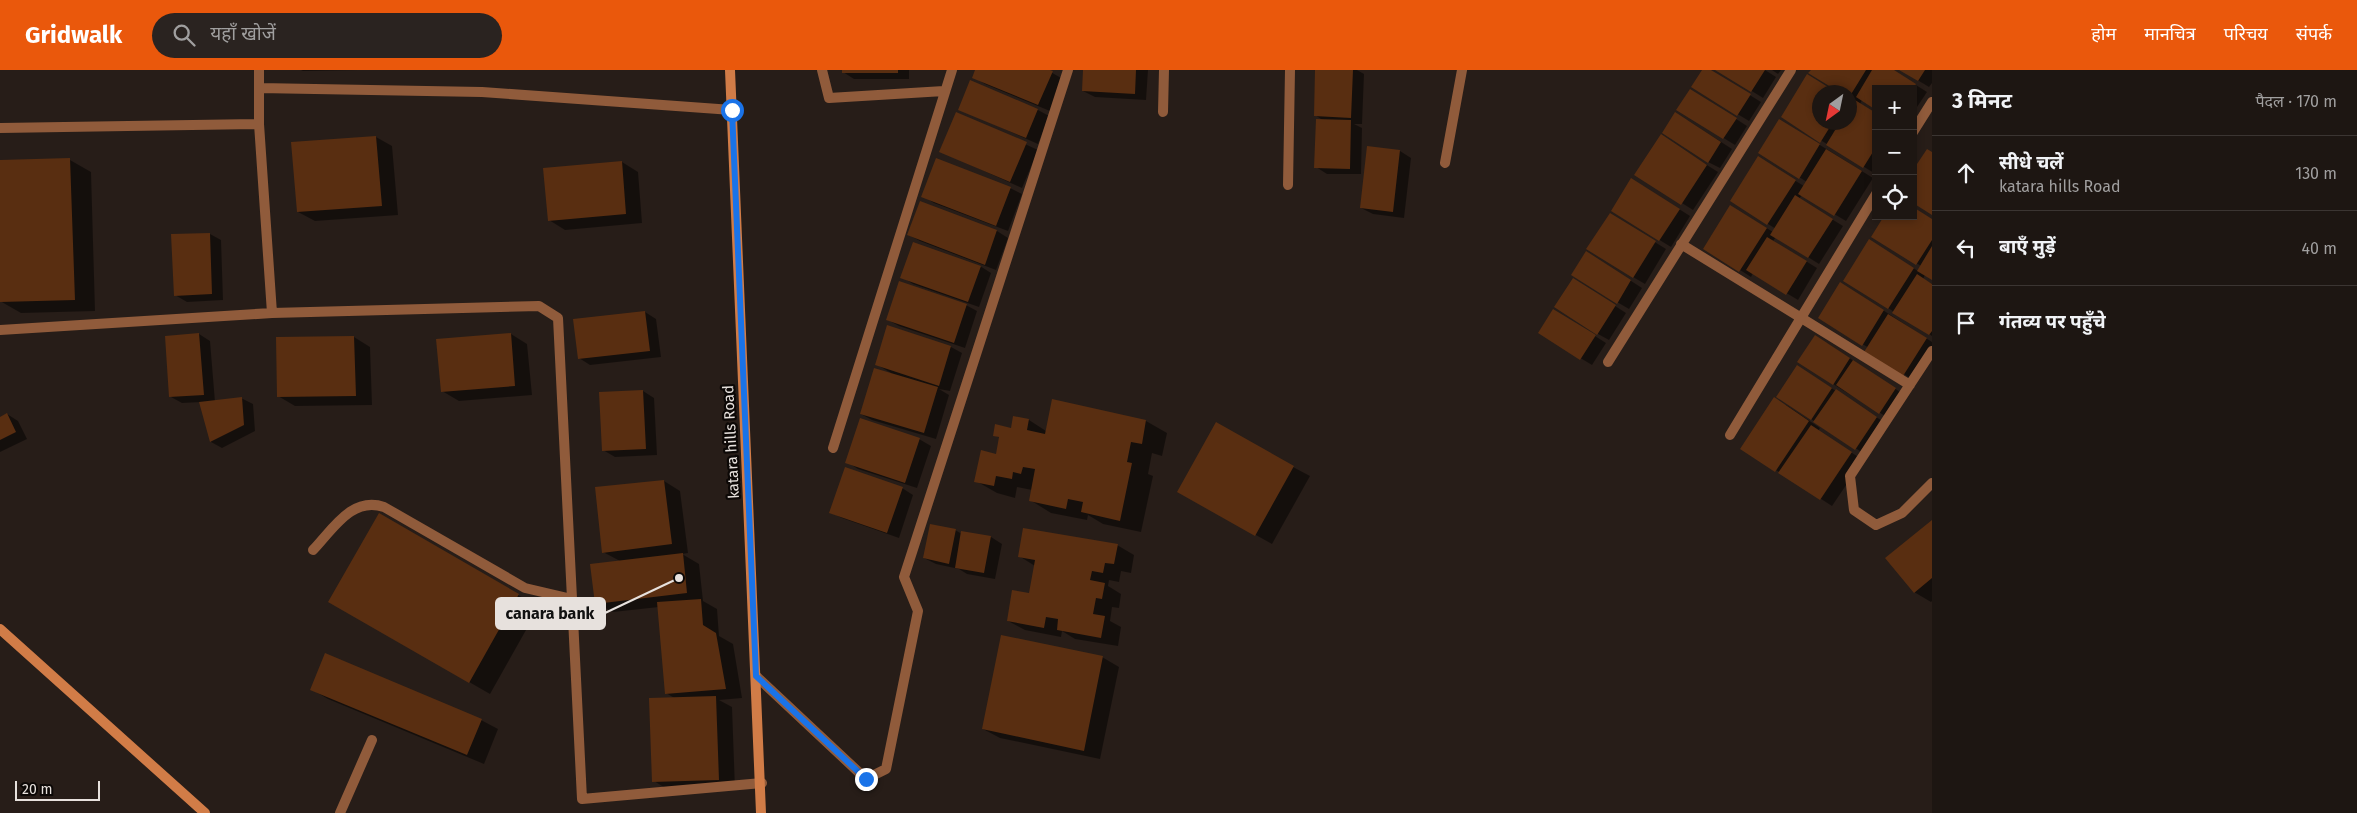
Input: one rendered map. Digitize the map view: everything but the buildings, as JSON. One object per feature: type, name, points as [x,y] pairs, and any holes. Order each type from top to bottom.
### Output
[{"type":"main road","name":"katara hills Road","points":[[730,70],[762,813]]},
{"type":"main road","points":[[0,629],[206,813]]},
{"type":"street","points":[[259,70],[259,124],[272,313]]},
{"type":"street","points":[[822,70],[829,98],[944,91]]},
{"type":"street","points":[[833,448],[952,70]]},
{"type":"street","points":[[756,676],[866,779],[886,769],[918,611],[904,578],[1068,70]]},
{"type":"street","points":[[1163,112],[1164,70]]},
{"type":"street","points":[[1288,185],[1290,70]]},
{"type":"street","points":[[1445,163],[1462,70]]},
{"type":"street","points":[[1608,362],[1791,70]]},
{"type":"street","points":[[259,88],[482,92],[732,110]]},
{"type":"street","points":[[1914,130],[1932,102]]},
{"type":"street","points":[[0,128],[259,124]]},
{"type":"street","points":[[1730,435],[1872,201]]},
{"type":"street","points":[[1681,244],[1910,385]]},
{"type":"street","points":[[0,330],[272,313],[539,306],[558,318],[582,799],[762,783]]},
{"type":"street","points":[[1932,351],[1850,476],[1854,510],[1876,525],[1902,513],[1932,483]]},
{"type":"street","points":[[313,550],[349,512],[367,504],[376,504],[525,588],[572,599]]},
{"type":"street","points":[[340,813],[372,740]]},
{"type":"place","name":"canara bank","points":[[679,578]]},
{"type":"route","points":[[732,110],[756,676],[866,779]]}]
